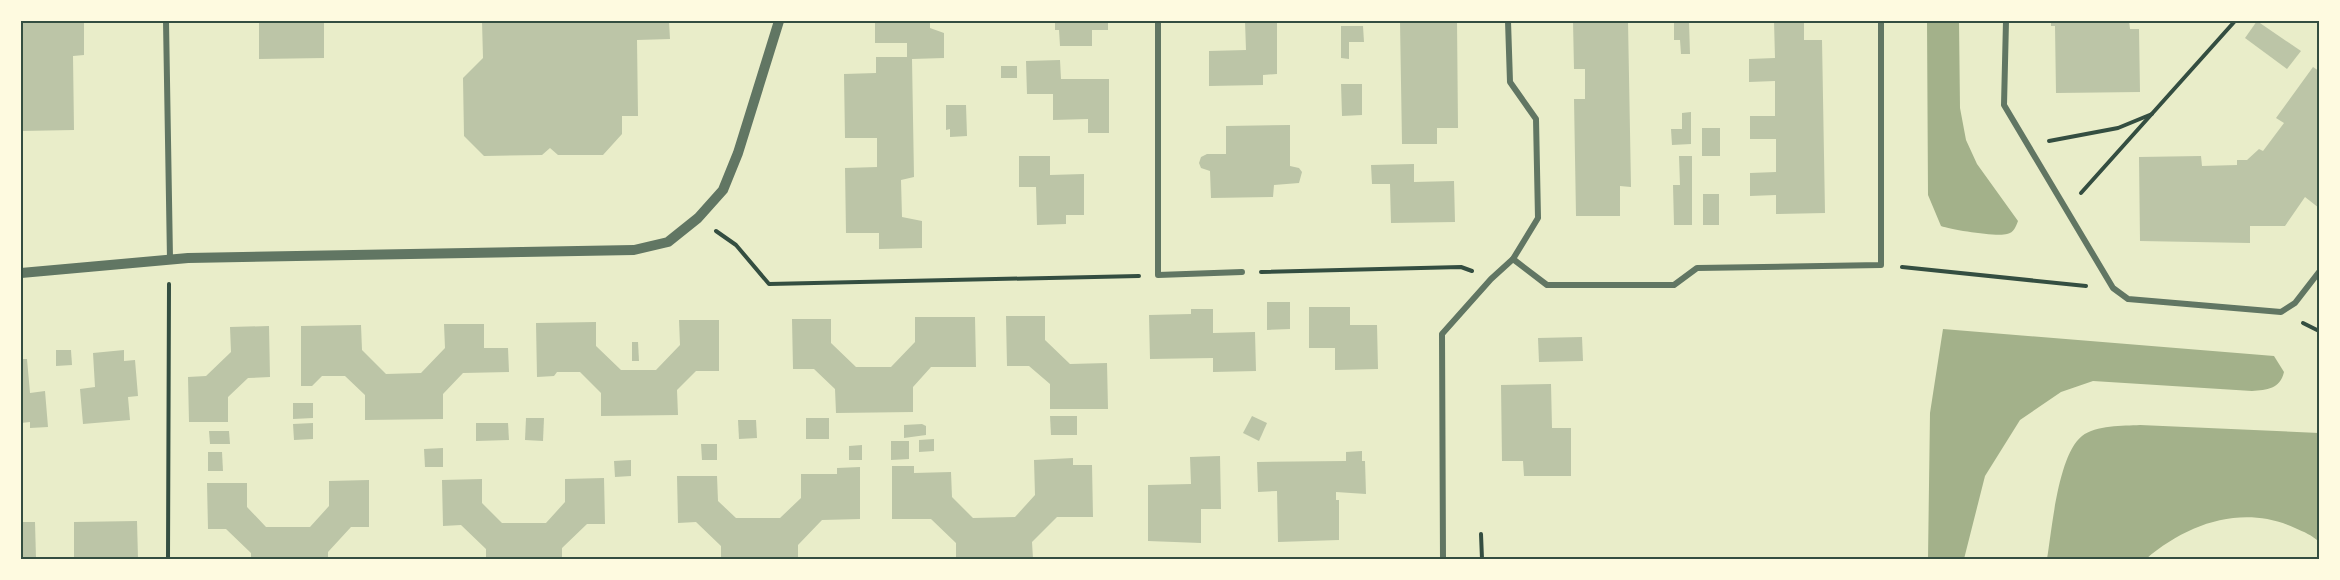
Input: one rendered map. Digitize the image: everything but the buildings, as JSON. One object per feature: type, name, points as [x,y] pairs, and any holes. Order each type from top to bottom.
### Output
[{"type":"street","points":[[166,21],[170,259]]},
{"type":"street","points":[[21,273],[170,259],[634,250],[668,242],[698,219],[723,190],[779,21]]},
{"type":"street","points":[[1158,21],[1158,275],[1242,272]]},
{"type":"street","points":[[1443,559],[1442,334],[1491,279],[1513,259],[1538,218],[1536,119],[1510,82],[1508,21]]},
{"type":"street","points":[[1513,259],[1547,285],[1674,285],[1696,268],[1881,265],[1881,21]]},
{"type":"street","points":[[2006,21],[2004,105],[2114,288],[2128,299],[2281,312],[2295,303],[2319,272]]},
{"type":"path","points":[[2066,208],[2235,21]]},
{"type":"path","points":[[2027,144],[2118,128],[2155,112]]},
{"type":"path","points":[[698,219],[736,245],[769,284],[1158,275]]},
{"type":"path","points":[[168,559],[170,259]]},
{"type":"path","points":[[1881,265],[2114,288]]},
{"type":"path","points":[[1242,272],[1461,267],[1491,279]]},
{"type":"path","points":[[1481,534],[1482,559]]},
{"type":"shaded area","points":[[1927,21],[1959,21],[1960,108],[1966,140],[1977,164],[2018,221],[2009,233],[1985,234],[1941,226],[1928,195]]},
{"type":"shaded area","points":[[1943,329],[2274,356],[2284,372],[2276,385],[2258,391],[2093,381],[2061,392],[2020,420],[1985,476],[1964,559],[1928,559],[1930,413]]},
{"type":"shaded area","points":[[2140,425],[2319,433],[2319,542],[2305,532],[2275,521],[2236,518],[2198,527],[2162,546],[2146,559],[2047,559],[2057,493],[2067,459],[2074,446],[2088,432],[2110,427]]}]
